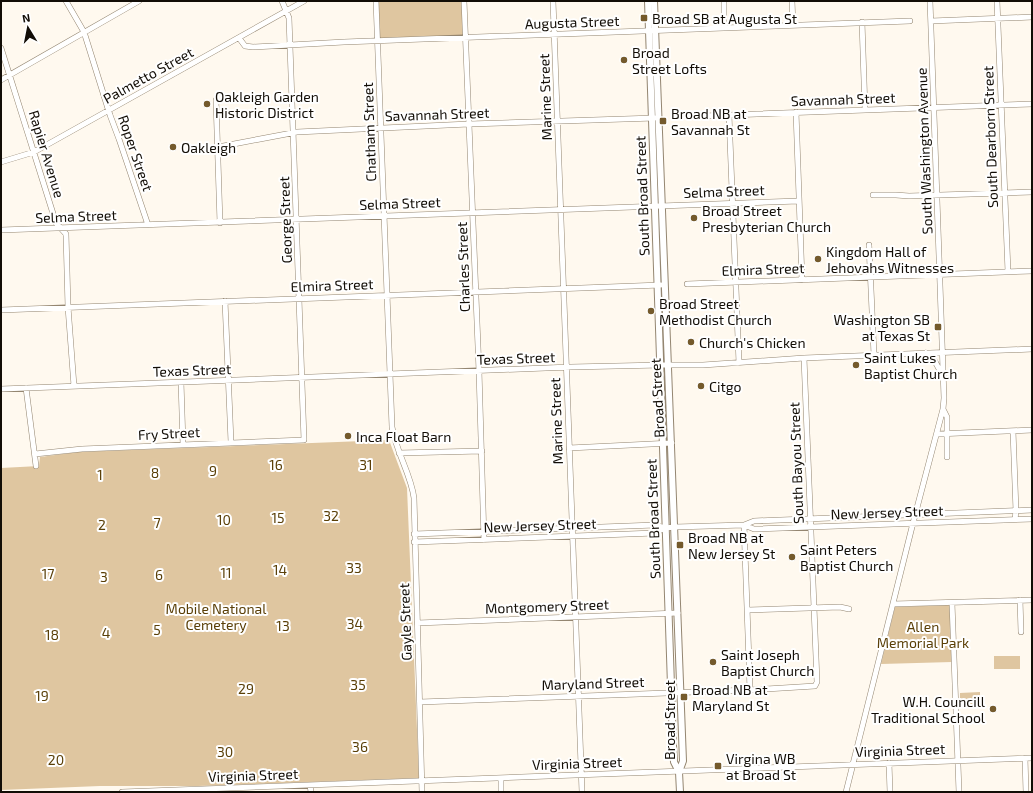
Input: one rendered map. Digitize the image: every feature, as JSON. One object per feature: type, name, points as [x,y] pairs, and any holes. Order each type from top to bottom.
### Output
[{"type":"main road","points":[[648,1],[652,31]]},
{"type":"main road","name":"Broad Street","points":[[654,1],[652,31],[664,365],[669,378],[681,692],[683,761],[679,772],[680,792]]},
{"type":"main road","name":"South Broad Street","points":[[664,365],[662,444],[668,613],[674,762],[679,772]]},
{"type":"street","name":"Roper Street","points":[[66,1],[84,32],[108,110],[148,225]]},
{"type":"street","points":[[1,80],[139,1]]},
{"type":"street","name":"George Street","points":[[282,1],[289,18],[304,440]]},
{"type":"street","name":"Palmetto Street","points":[[1,162],[34,152],[304,1]]},
{"type":"street","name":"Chatham Street","points":[[376,1],[392,427],[399,453]]},
{"type":"street","name":"Charles Street","points":[[464,1],[482,451],[484,540]]},
{"type":"street","name":"Marine Street","points":[[553,1],[582,792]]},
{"type":"street","points":[[724,1],[724,28]]},
{"type":"street","points":[[792,1],[793,25]]},
{"type":"street","name":"South Washington Avenue","points":[[846,792],[892,604],[943,409],[943,352],[930,1]]},
{"type":"street","name":"South Dearborn Street","points":[[997,1],[1008,272]]},
{"type":"street","points":[[931,21],[1032,17]]},
{"type":"street","name":"Augusta Street","points":[[239,38],[245,46],[253,47],[910,21]]},
{"type":"street","points":[[862,22],[865,110]]},
{"type":"street","name":"Rapier Avenue","points":[[1,48],[56,223],[66,234],[68,307],[74,386]]},
{"type":"street","points":[[216,100],[220,223]]},
{"type":"street","name":"Savannah Street","points":[[703,116],[1032,104]]},
{"type":"street","points":[[796,112],[802,280]]},
{"type":"street","points":[[728,115],[739,363]]},
{"type":"street","name":"Savannah Street","points":[[218,147],[293,133],[469,124],[655,118]]},
{"type":"street","points":[[873,195],[937,196],[1032,192]]},
{"type":"street","name":"Selma Street","points":[[1,230],[799,201]]},
{"type":"street","points":[[869,245],[874,355]]},
{"type":"street","name":"Elmira Street","points":[[687,284],[1032,271]]},
{"type":"street","name":"Elmira Street","points":[[1,310],[661,285]]},
{"type":"street","points":[[225,301],[231,442]]},
{"type":"street","name":"Texas Street","points":[[1,389],[566,368],[664,365],[684,366],[804,358],[1032,349]]},
{"type":"street","points":[[925,353],[933,358],[943,377]]},
{"type":"street","name":"South Bayou Street","points":[[804,358],[815,608],[817,682],[815,686]]},
{"type":"street","points":[[181,382],[183,444]]},
{"type":"street","points":[[26,388],[36,466]]},
{"type":"street","points":[[943,409],[947,417],[947,457]]},
{"type":"street","points":[[937,434],[1032,430]]},
{"type":"street","points":[[1013,431],[1015,519]]},
{"type":"street","name":"Fry Street","points":[[35,454],[82,449],[304,440]]},
{"type":"street","points":[[569,448],[672,443]]},
{"type":"street","points":[[399,453],[482,451]]},
{"type":"street","name":"Gayle Street","points":[[399,453],[413,488],[422,792]]},
{"type":"street","points":[[664,478],[673,478]]},
{"type":"street","name":"New Jersey Street","points":[[414,542],[655,533],[665,528],[744,524],[754,521],[1032,510]]},
{"type":"street","points":[[952,513],[952,522]]},
{"type":"street","points":[[883,516],[883,524]]},
{"type":"street","name":"New Jersey Street","points":[[744,524],[754,529],[1032,519]]},
{"type":"street","points":[[744,524],[750,690]]},
{"type":"street","name":"New Jersey Street","points":[[414,534],[655,525],[665,528]]},
{"type":"street","points":[[1020,600],[1021,632]]},
{"type":"street","points":[[892,604],[1032,600]]},
{"type":"street","points":[[952,602],[959,792]]},
{"type":"street","points":[[748,610],[840,607],[849,609]]},
{"type":"street","name":"Montgomery Street","points":[[417,623],[678,613]]},
{"type":"street","name":"Maryland Street","points":[[420,702],[579,695],[750,690],[815,686]]},
{"type":"street","points":[[1025,758],[1026,792]]},
{"type":"street","name":"Virginia Street","points":[[122,792],[1032,758]]},
{"type":"street","points":[[889,763],[890,792]]},
{"type":"street","points":[[501,778],[501,792]]},
{"type":"street","points":[[310,785],[311,792]]},
{"type":"green space","points":[[376,1],[464,1],[466,38],[378,41]]},
{"type":"green space","name":"Mobile National Cemetery","points":[[389,440],[407,488],[419,778],[198,786],[100,786],[1,790],[1,468],[39,466],[40,457],[78,452]]},
{"type":"green space","name":"Allen Memorial Park","points":[[950,605],[952,662],[881,664],[895,607]]},
{"type":"green space","points":[[994,656],[1020,656],[1020,669],[994,669]]},
{"type":"green space","points":[[980,692],[980,706],[960,706],[960,693]]},
{"type":"place","name":"Broad SB at Augusta St","points":[[644,18]]},
{"type":"place","name":"Broad Street Lofts","points":[[624,60]]},
{"type":"place","name":"Oakleigh Garden Historic District","points":[[207,104]]},
{"type":"place","name":"Broad NB at Savannah St","points":[[663,121]]},
{"type":"place","name":"Oakleigh","points":[[173,147]]},
{"type":"place","name":"Broad Street Presbyterian Church","points":[[694,218]]},
{"type":"place","name":"Kingdom Hall of Jehovahs Witnesses","points":[[818,259]]},
{"type":"place","name":"Broad Street Methodist Church","points":[[651,311]]},
{"type":"place","name":"Washington SB at Texas St","points":[[938,327]]},
{"type":"place","name":"Church's Chicken","points":[[691,342]]},
{"type":"place","name":"Saint Lukes Baptist Church","points":[[856,365]]},
{"type":"place","name":"Citgo","points":[[701,386]]},
{"type":"place","name":"Inca Float Barn","points":[[348,436]]},
{"type":"place","name":"Broad NB at New Jersey St","points":[[680,545]]},
{"type":"place","name":"Saint Peters Baptist Church","points":[[792,557]]},
{"type":"place","name":"Saint Joseph Baptist Church","points":[[713,662]]},
{"type":"place","name":"Broad NB at Maryland St","points":[[684,697]]},
{"type":"place","name":"W.H. Councill Traditional School","points":[[993,709]]},
{"type":"place","name":"Virgina WB at Broad St","points":[[718,766]]},
{"type":"park label","name":"16","points":[[276,464]]},
{"type":"park label","name":"31","points":[[366,464]]},
{"type":"park label","name":"9","points":[[213,470]]},
{"type":"park label","name":"8","points":[[155,472]]},
{"type":"park label","name":"1","points":[[100,474]]},
{"type":"park label","name":"32","points":[[331,515]]},
{"type":"park label","name":"15","points":[[278,517]]},
{"type":"park label","name":"10","points":[[224,519]]},
{"type":"park label","name":"7","points":[[157,522]]},
{"type":"park label","name":"2","points":[[102,524]]},
{"type":"park label","name":"33","points":[[354,567]]},
{"type":"park label","name":"14","points":[[280,569]]},
{"type":"park label","name":"11","points":[[226,572]]},
{"type":"park label","name":"17","points":[[48,573]]},
{"type":"park label","name":"6","points":[[159,574]]},
{"type":"park label","name":"3","points":[[104,576]]},
{"type":"park label","name":"34","points":[[355,623]]},
{"type":"park label","name":"13","points":[[283,625]]},
{"type":"park label","name":"5","points":[[157,629]]},
{"type":"park label","name":"4","points":[[106,632]]},
{"type":"park label","name":"18","points":[[52,634]]},
{"type":"park label","name":"35","points":[[358,684]]},
{"type":"park label","name":"29","points":[[246,688]]},
{"type":"park label","name":"19","points":[[42,695]]},
{"type":"park label","name":"36","points":[[360,746]]},
{"type":"park label","name":"30","points":[[225,751]]},
{"type":"park label","name":"20","points":[[56,759]]}]
